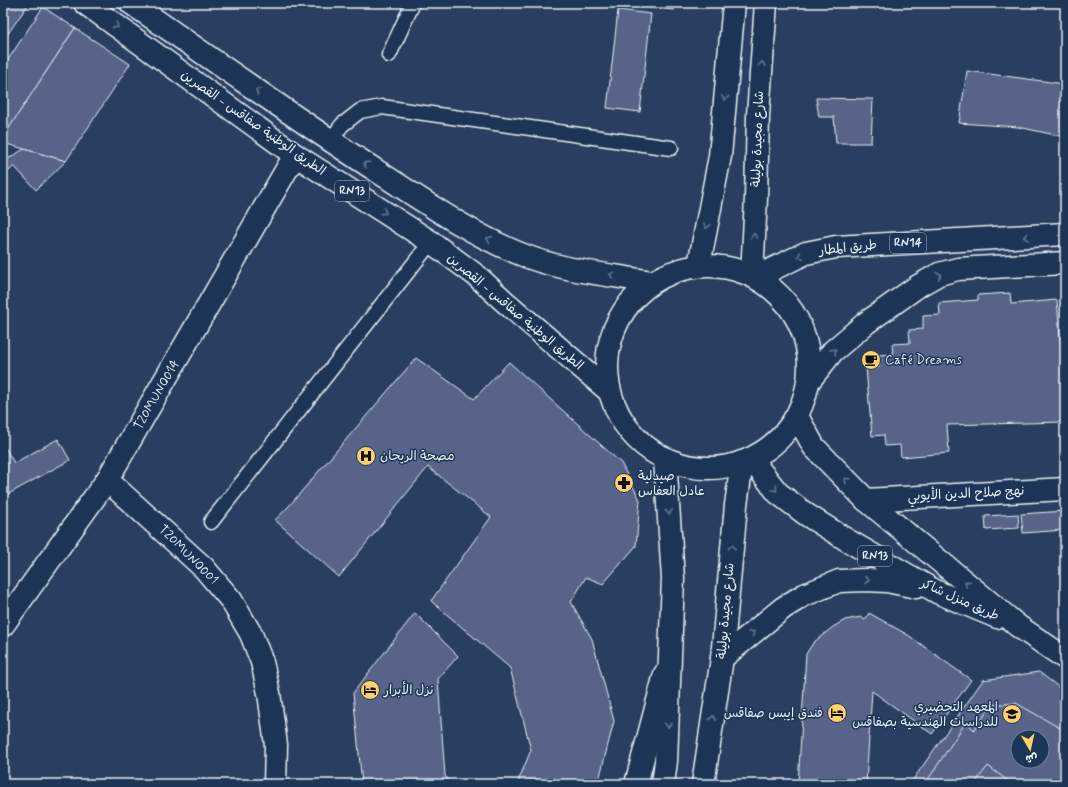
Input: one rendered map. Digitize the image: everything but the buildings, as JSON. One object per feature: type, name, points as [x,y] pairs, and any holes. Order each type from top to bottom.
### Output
[{"type":"main road","name":"الطريق الوطنية صفاقس - القصرين","points":[[85,3],[295,154],[431,242],[477,276],[504,302],[609,391]]},
{"type":"main road","name":"RN13","points":[[131,3],[330,141],[459,224],[519,254],[567,268],[651,282]]},
{"type":"main road","points":[[699,265],[720,156],[734,3]]},
{"type":"main road","name":"شارع مجيدة بوليلة","points":[[754,276],[758,115],[766,3]]},
{"type":"main road","name":"T20MUN0014","points":[[3,625],[108,480],[295,154]]},
{"type":"main road","name":"طريق المطار","points":[[754,276],[806,253],[836,246],[1065,234]]},
{"type":"main road","points":[[809,381],[833,351],[866,323],[912,290],[939,274],[958,269],[1065,263]]},
{"type":"main road","points":[[699,265],[726,266],[754,276],[781,296],[799,321],[809,350],[809,381],[797,416],[777,441],[747,461],[717,468],[690,467],[664,459],[645,447],[629,431],[616,413],[609,391],[606,360],[612,330],[628,303],[651,282],[666,274],[682,268],[699,265]]},
{"type":"main road","name":"طريق منزل شاكر","points":[[797,416],[814,447],[866,500],[1018,626],[1065,658]]},
{"type":"main road","points":[[662,784],[666,761],[673,578],[664,459]]},
{"type":"main road","name":"شارع مجيدة بوليلة","points":[[703,784],[722,658],[736,505],[747,461]]},
{"type":"main road","name":"طريق منزل شاكر","points":[[747,461],[778,493],[807,516],[937,592],[1018,626]]},
{"type":"main road","name":"T20MUN0001","points":[[108,480],[204,568],[231,600],[251,634],[262,662],[269,692],[276,745],[275,784]]},
{"type":"main road","name":"نهج صلاح الدين الأيوبي","points":[[866,500],[1065,489]]},
{"type":"main road","points":[[722,658],[783,608],[804,595],[840,581],[887,581],[937,592]]},
{"type":"main road","points":[[636,784],[670,653]]},
{"type":"lane","points":[[389,55],[413,3]]},
{"type":"lane","points":[[330,141],[342,125],[360,111],[382,107],[671,148]]},
{"type":"lane","points":[[211,522],[431,242]]},
{"type":"lane","name":"شارع مجيدة بوليلة","points":[[706,760],[710,784]]},
{"type":"place","name":"Café Dreams","points":[[871,360]]},
{"type":"place","name":"مصحة الريحان","points":[[366,456]]},
{"type":"place","name":"صيدلية عادل العفاس","points":[[624,483]]},
{"type":"place","name":"نزل الأبرار","points":[[370,690]]},
{"type":"place","name":"فندق إيبس صفاقس","points":[[837,713]]},
{"type":"place","name":"المعهد التحضيري للدراسات الهندسية بصفاقس","points":[[1012,714]]}]
